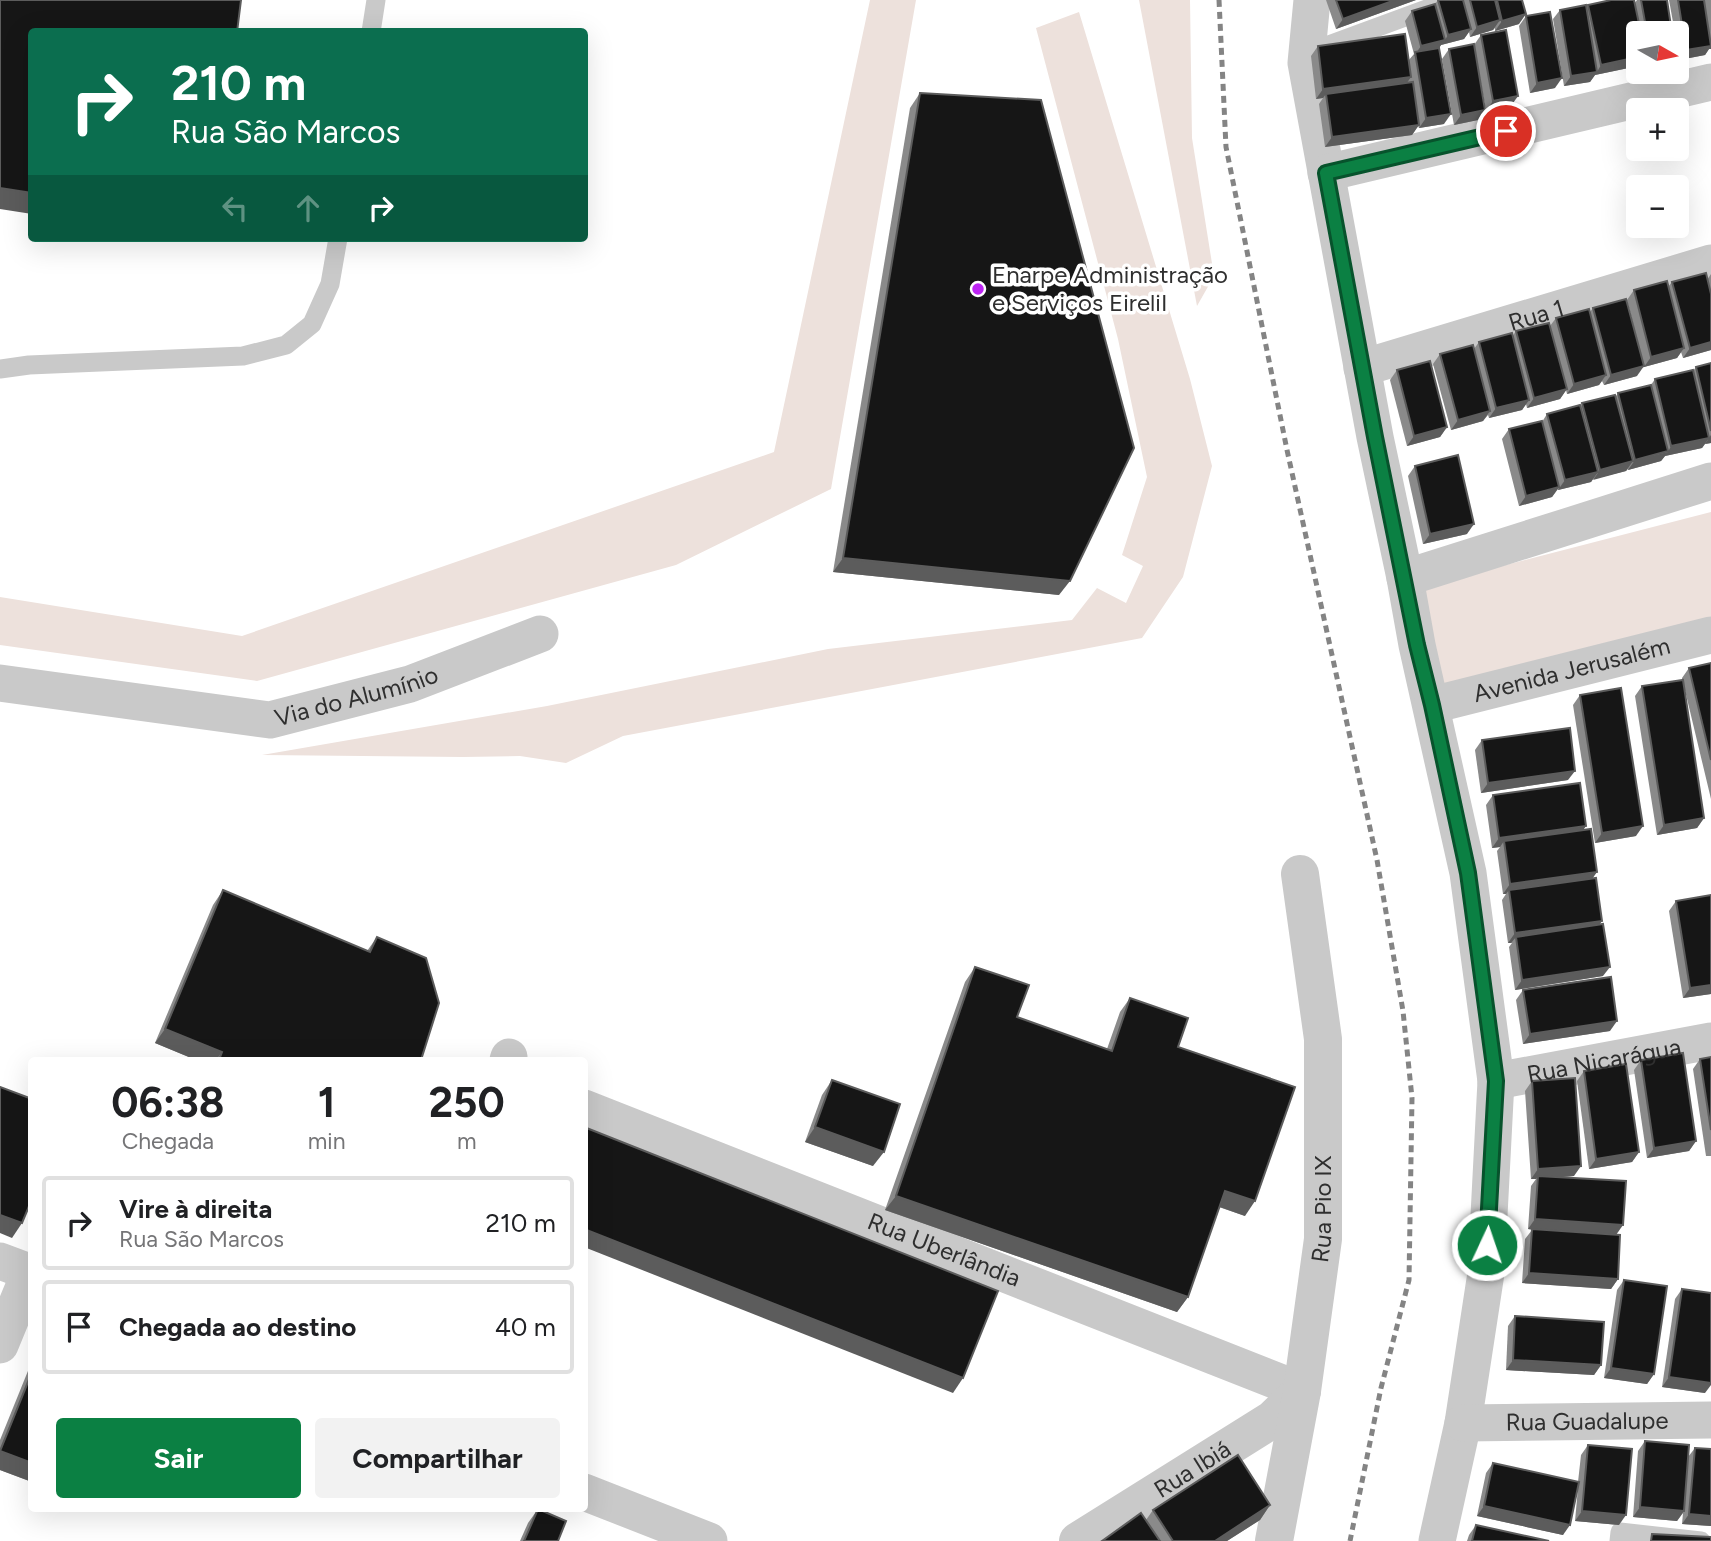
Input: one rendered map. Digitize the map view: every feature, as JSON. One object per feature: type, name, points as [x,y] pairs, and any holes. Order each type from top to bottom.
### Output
[{"type":"street","points":[[1312,0],[1306,62],[1362,368],[1417,645],[1468,873],[1496,1081],[1486,1273],[1463,1423],[1437,1541]]},
{"type":"street","points":[[1326,173],[1711,82]]},
{"type":"street","name":"Rua 1","points":[[1362,368],[1711,263]]},
{"type":"street","points":[[1405,578],[1711,481]]},
{"type":"street","name":"Via do Alumínio","points":[[0,683],[270,720],[410,684],[540,634]]},
{"type":"street","name":"Avenida Jerusalém","points":[[1432,705],[1711,635]]},
{"type":"street","name":"Rua Pio IX","points":[[1273,1541],[1302,1391],[1322,1239],[1322,1039],[1300,874]]},
{"type":"street","name":"Rua Nicarágua","points":[[1496,1081],[1711,1041]]},
{"type":"street","name":"Rua Uberlândia","points":[[588,1110],[1302,1391]]},
{"type":"street","points":[[0,1345],[20,1269]]},
{"type":"street","name":"Rua Ibiá","points":[[1078,1541],[1273,1419],[1302,1391]]},
{"type":"street","name":"Rua Guadalupe","points":[[1463,1423],[1711,1420]]},
{"type":"street","points":[[588,1494],[709,1541]]},
{"type":"lane","points":[[372,28],[376,0]]},
{"type":"lane","points":[[1306,53],[1451,0]]},
{"type":"lane","points":[[0,369],[29,365],[243,356],[286,345],[312,324],[330,284],[337,242]]},
{"type":"lane","points":[[1619,1541],[1620,1532],[1701,1541]]},
{"type":"shaded area","points":[[870,0],[916,0],[831,489],[676,565],[257,681],[0,645],[0,597],[242,636],[774,452]]},
{"type":"shaded area","points":[[1139,0],[1190,0],[1192,138],[1214,276],[1197,306]]},
{"type":"shaded area","points":[[1079,12],[1190,379],[1212,466],[1183,577],[1142,638],[623,736],[566,763],[520,756],[262,755],[547,706],[828,649],[1072,620],[1097,588],[1126,603],[1143,566],[1122,555],[1147,477],[1118,339],[1036,28]]},
{"type":"shaded area","points":[[1711,512],[1711,619],[1438,690],[1412,589]]},
{"type":"building","points":[[0,0],[241,0],[238,28],[28,28],[28,192],[0,188]]},
{"type":"building","points":[[1336,0],[1395,0],[1343,19]]},
{"type":"building","points":[[1438,0],[1463,0],[1471,29],[1448,35]]},
{"type":"building","points":[[1470,0],[1495,0],[1500,20],[1477,27]]},
{"type":"building","points":[[1497,0],[1522,0],[1526,14],[1502,21]]},
{"type":"building","points":[[1611,0],[1634,0],[1638,21],[1626,21],[1626,60],[1601,65],[1588,5]]},
{"type":"building","points":[[1641,0],[1667,0],[1670,21],[1645,21]]},
{"type":"building","points":[[1678,0],[1704,0],[1711,46],[1689,50],[1689,21],[1681,21]]},
{"type":"building","points":[[1435,4],[1445,40],[1421,46],[1412,11]]},
{"type":"building","points":[[1586,5],[1597,72],[1571,76],[1560,10]]},
{"type":"building","points":[[1550,12],[1562,78],[1537,83],[1526,16]]},
{"type":"building","points":[[1506,30],[1518,96],[1493,101],[1481,35]]},
{"type":"building","points":[[1405,34],[1411,77],[1323,89],[1318,46]]},
{"type":"building","points":[[1474,44],[1485,110],[1461,115],[1449,49]]},
{"type":"building","points":[[1439,48],[1451,114],[1426,118],[1415,52]]},
{"type":"building","points":[[1413,82],[1419,125],[1332,137],[1326,94]]},
{"type":"building","name":"Enarpe Administração e Serviços EireliI","points":[[920,93],[1041,100],[1134,448],[1070,581],[843,558]]},
{"type":"building","points":[[1706,273],[1711,294],[1711,342],[1690,348],[1672,282]]},
{"type":"building","points":[[1667,281],[1684,348],[1651,357],[1634,290]]},
{"type":"building","points":[[1626,299],[1644,366],[1611,375],[1593,308]]},
{"type":"building","points":[[1589,309],[1606,375],[1574,384],[1556,318]]},
{"type":"building","points":[[1549,323],[1567,389],[1534,398],[1516,331]]},
{"type":"building","points":[[1512,333],[1529,400],[1496,408],[1479,342]]},
{"type":"building","points":[[1473,345],[1490,411],[1458,420],[1440,354]]},
{"type":"building","points":[[1430,361],[1447,427],[1414,436],[1397,370]]},
{"type":"building","points":[[1711,363],[1711,431],[1696,367]]},
{"type":"building","points":[[1693,370],[1709,438],[1671,446],[1655,379]]},
{"type":"building","points":[[1651,385],[1668,451],[1635,460],[1618,393]]},
{"type":"building","points":[[1615,395],[1633,461],[1600,470],[1582,403]]},
{"type":"building","points":[[1580,405],[1598,472],[1565,480],[1547,414]]},
{"type":"building","points":[[1542,421],[1559,487],[1526,496],[1509,429]]},
{"type":"building","points":[[1458,455],[1474,524],[1430,534],[1415,466]]},
{"type":"building","points":[[1711,663],[1711,760],[1689,668]]},
{"type":"building","points":[[1683,680],[1704,818],[1664,825],[1642,686]]},
{"type":"building","points":[[1621,688],[1643,826],[1602,833],[1580,695]]},
{"type":"building","points":[[1570,728],[1575,771],[1488,783],[1482,740]]},
{"type":"building","points":[[1580,783],[1586,826],[1499,838],[1493,795]]},
{"type":"building","points":[[1591,829],[1597,872],[1510,884],[1504,841]]},
{"type":"building","points":[[1596,878],[1602,921],[1515,933],[1509,890]]},
{"type":"building","points":[[223,890],[370,952],[377,937],[426,958],[439,1003],[422,1057],[220,1057],[222,1052],[165,1029]]},
{"type":"building","points":[[1711,895],[1711,985],[1690,988],[1676,901]]},
{"type":"building","points":[[1603,924],[1610,967],[1522,980],[1516,937]]},
{"type":"building","points":[[975,967],[1029,985],[1017,1017],[1112,1051],[1130,998],[1188,1018],[1178,1047],[1295,1087],[1255,1201],[1225,1191],[1188,1297],[896,1196]]},
{"type":"building","points":[[1611,977],[1617,1021],[1530,1034],[1523,990]]},
{"type":"building","points":[[1683,1053],[1696,1141],[1654,1148],[1641,1060]]},
{"type":"building","points":[[1711,1057],[1711,1130],[1700,1059]]},
{"type":"building","points":[[1626,1064],[1639,1152],[1596,1159],[1584,1071]]},
{"type":"building","points":[[1575,1078],[1581,1166],[1538,1169],[1532,1081]]},
{"type":"building","points":[[832,1080],[900,1104],[884,1152],[815,1127]]},
{"type":"building","points":[[0,1087],[28,1098],[28,1209],[22,1223],[0,1215]]},
{"type":"building","points":[[588,1129],[998,1291],[963,1378],[588,1231]]},
{"type":"building","points":[[1538,1176],[1626,1181],[1623,1225],[1535,1219]]},
{"type":"building","points":[[1532,1229],[1620,1235],[1618,1279],[1529,1273]]},
{"type":"building","points":[[1624,1280],[1667,1286],[1654,1374],[1611,1368]]},
{"type":"building","points":[[1682,1289],[1711,1293],[1711,1383],[1669,1377]]},
{"type":"building","points":[[1515,1316],[1604,1322],[1601,1365],[1513,1360]]},
{"type":"building","points":[[28,1382],[28,1462],[0,1451]]},
{"type":"building","points":[[1645,1441],[1689,1445],[1684,1511],[1640,1507]]},
{"type":"building","points":[[1588,1445],[1632,1449],[1626,1515],[1582,1511]]},
{"type":"building","points":[[1695,1448],[1711,1449],[1711,1516],[1689,1514]]},
{"type":"building","points":[[1238,1455],[1270,1505],[1215,1541],[1173,1541],[1153,1510]]},
{"type":"building","points":[[1493,1463],[1579,1482],[1570,1525],[1484,1506]]},
{"type":"building","points":[[537,1512],[545,1512],[566,1521],[558,1541],[524,1541]]},
{"type":"building","points":[[1141,1513],[1160,1541],[1102,1541]]},
{"type":"building","points":[[1476,1525],[1549,1541],[1472,1541]]},
{"type":"building","points":[[1652,1534],[1711,1537],[1711,1541],[1651,1541]]},
{"type":"railway","points":[[1219,0],[1226,147],[1287,450],[1377,860],[1403,1011],[1412,1098],[1409,1280],[1381,1388],[1350,1541]]},
{"type":"place","name":"Enarpe Administração e Serviços EireliI","points":[[978,289]]},
{"type":"route","points":[[1487,1245],[1496,1081],[1468,873],[1417,645],[1326,173],[1506,131]]}]
